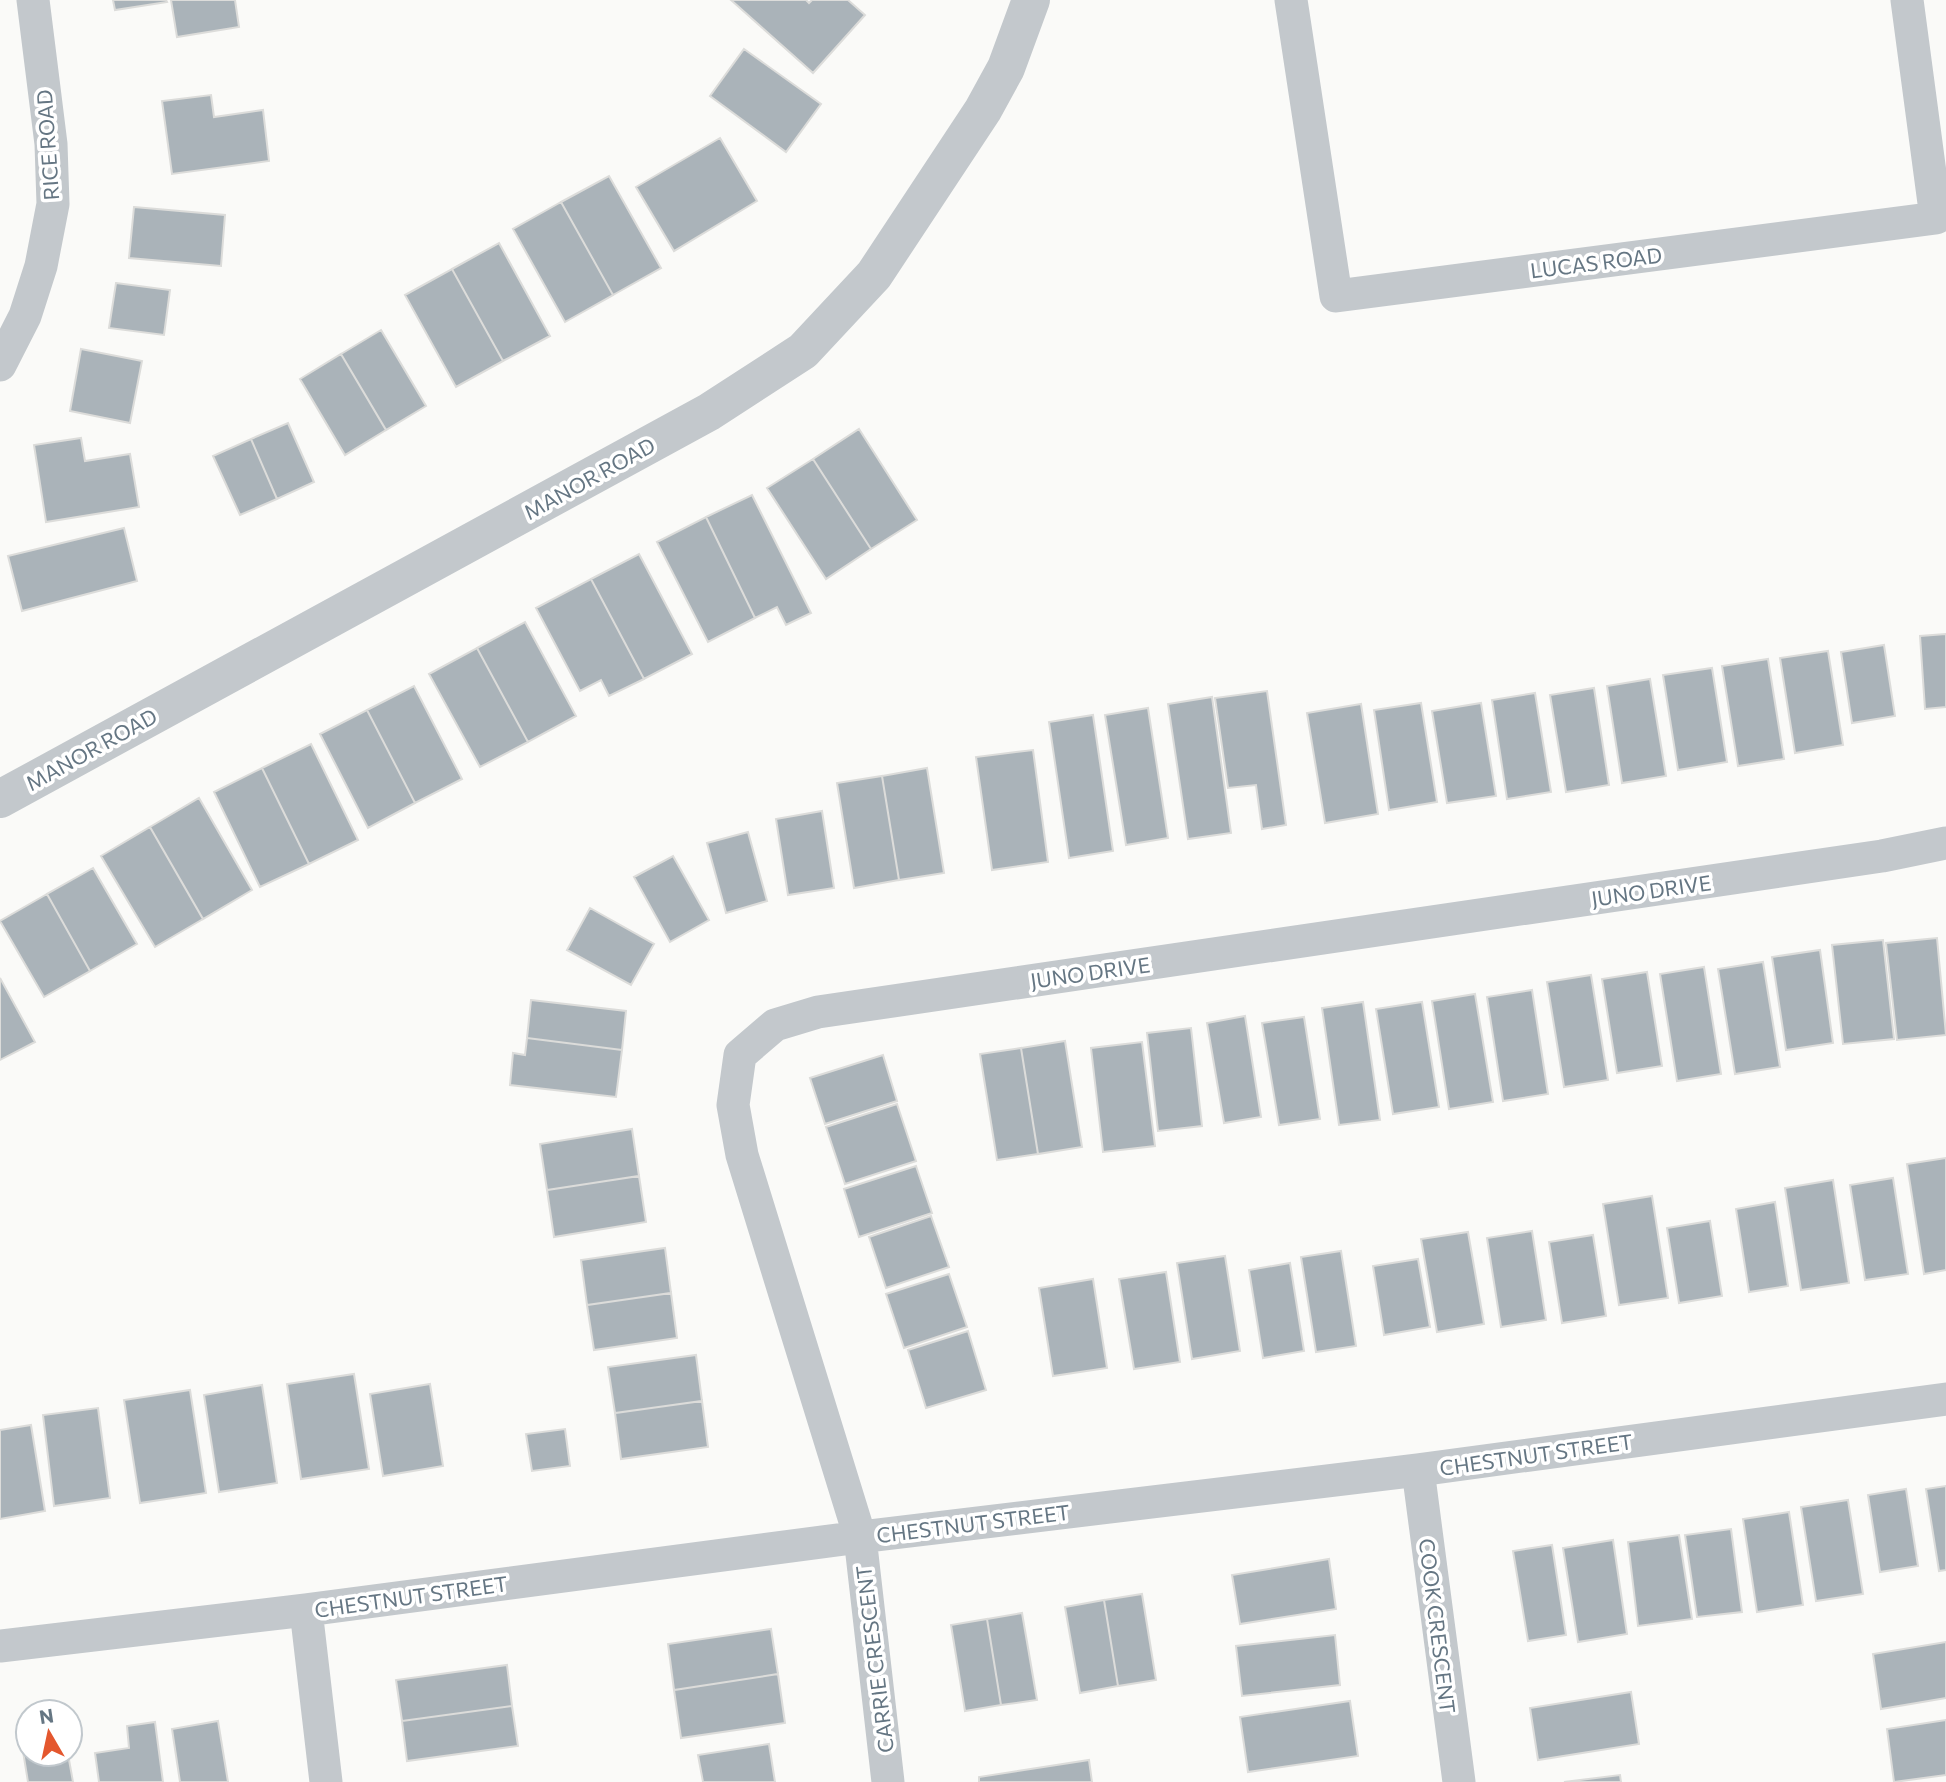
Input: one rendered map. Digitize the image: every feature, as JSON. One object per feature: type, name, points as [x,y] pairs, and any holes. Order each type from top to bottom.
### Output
[{"type":"street","name":"RICE ROAD","points":[[0,365],[25,316],[41,266],[53,204],[51,144],[33,0]]},
{"type":"street","name":"MANOR ROAD","points":[[0,799],[709,412],[803,351],[874,275],[984,110],[1006,68],[1031,0]]},
{"type":"street","name":"LUCAS ROAD","points":[[1291,0],[1336,296],[1936,218],[1907,0]]},
{"type":"street","name":"JUNO DRIVE","points":[[860,1536],[742,1155],[733,1105],[740,1055],[775,1025],[818,1013],[1882,856],[1946,843]]},
{"type":"street","name":"CHESTNUT STREET","points":[[0,1646],[306,1610],[860,1536],[1418,1470],[1946,1399]]},
{"type":"street","name":"COOK CRESCENT","points":[[1418,1470],[1459,1782]]},
{"type":"street","name":"CARRIE CRESCENT","points":[[860,1536],[888,1782]]},
{"type":"street","points":[[306,1610],[326,1782]]},
{"type":"building","points":[[113,0],[166,0],[167,2],[115,10]]},
{"type":"building","points":[[171,0],[235,0],[239,27],[177,37]]},
{"type":"building","points":[[731,0],[806,0],[809,3],[812,0],[848,0],[865,15],[813,73]]},
{"type":"building","points":[[744,49],[821,104],[786,152],[710,96]]},
{"type":"building","points":[[211,95],[214,117],[263,110],[269,161],[172,174],[162,101]]},
{"type":"building","points":[[720,138],[757,201],[674,251],[636,187]]},
{"type":"building","points":[[609,176],[661,268],[613,295],[561,202]]},
{"type":"building","points":[[561,202],[613,295],[565,322],[513,229]]},
{"type":"building","points":[[134,207],[225,215],[221,266],[129,258]]},
{"type":"building","points":[[499,243],[550,336],[503,361],[452,269]]},
{"type":"building","points":[[452,269],[503,361],[456,387],[405,295]]},
{"type":"building","points":[[116,283],[170,290],[164,335],[109,328]]},
{"type":"building","points":[[381,330],[426,406],[386,430],[341,354]]},
{"type":"building","points":[[81,349],[142,361],[130,423],[70,411]]},
{"type":"building","points":[[341,354],[386,430],[345,455],[300,379]]},
{"type":"building","points":[[288,423],[314,482],[277,499],[251,439]]},
{"type":"building","points":[[859,429],[917,520],[871,549],[813,459]]},
{"type":"building","points":[[81,438],[85,461],[130,454],[139,507],[46,522],[34,445]]},
{"type":"building","points":[[251,439],[277,499],[240,515],[213,456]]},
{"type":"building","points":[[813,459],[871,549],[826,579],[767,488]]},
{"type":"building","points":[[752,495],[811,613],[786,625],[777,607],[755,618],[706,517]]},
{"type":"building","points":[[706,517],[755,618],[708,642],[657,542]]},
{"type":"building","points":[[124,528],[137,581],[22,611],[8,556]]},
{"type":"building","points":[[639,554],[692,654],[644,679],[591,579]]},
{"type":"building","points":[[591,579],[644,679],[609,696],[601,680],[580,691],[536,608]]},
{"type":"building","points":[[525,622],[576,716],[528,742],[477,648]]},
{"type":"building","points":[[1946,634],[1946,707],[1925,709],[1920,636]]},
{"type":"building","points":[[1884,645],[1895,716],[1852,723],[1841,652]]},
{"type":"building","points":[[477,648],[528,742],[480,767],[429,674]]},
{"type":"building","points":[[1828,651],[1843,745],[1795,753],[1780,658]]},
{"type":"building","points":[[1768,659],[1784,759],[1738,766],[1722,666]]},
{"type":"building","points":[[1712,668],[1727,762],[1678,770],[1663,675]]},
{"type":"building","points":[[1650,679],[1666,776],[1622,783],[1607,686]]},
{"type":"building","points":[[414,686],[462,779],[415,803],[367,710]]},
{"type":"building","points":[[1594,688],[1609,785],[1566,792],[1550,695]]},
{"type":"building","points":[[1267,691],[1286,825],[1262,829],[1256,785],[1228,788],[1215,698]]},
{"type":"building","points":[[1535,693],[1551,792],[1507,799],[1492,700]]},
{"type":"building","points":[[1212,697],[1231,833],[1188,839],[1168,704]]},
{"type":"building","points":[[1421,703],[1437,802],[1389,810],[1374,710]]},
{"type":"building","points":[[1481,703],[1496,796],[1447,803],[1432,711]]},
{"type":"building","points":[[1361,704],[1378,814],[1325,823],[1307,713]]},
{"type":"building","points":[[1148,708],[1168,838],[1126,845],[1105,715]]},
{"type":"building","points":[[367,710],[415,803],[368,828],[320,734]]},
{"type":"building","points":[[1093,715],[1113,851],[1069,858],[1049,722]]},
{"type":"building","points":[[311,744],[358,840],[309,864],[262,768]]},
{"type":"building","points":[[1033,750],[1048,862],[992,870],[976,757]]},
{"type":"building","points":[[262,768],[309,864],[260,887],[214,792]]},
{"type":"building","points":[[927,768],[944,873],[899,880],[882,776]]},
{"type":"building","points":[[882,776],[899,880],[854,888],[837,783]]},
{"type":"building","points":[[199,798],[252,890],[203,919],[150,827]]},
{"type":"building","points":[[822,811],[834,888],[788,895],[776,819]]},
{"type":"building","points":[[150,827],[203,919],[155,947],[101,856]]},
{"type":"building","points":[[748,832],[767,901],[726,913],[707,843]]},
{"type":"building","points":[[673,856],[709,920],[670,942],[634,877]]},
{"type":"building","points":[[93,868],[137,944],[90,971],[47,894]]},
{"type":"building","points":[[47,894],[90,971],[44,997],[0,921]]},
{"type":"building","points":[[590,908],[654,944],[631,985],[567,950]]},
{"type":"building","points":[[1937,938],[1946,1035],[1897,1040],[1886,943]]},
{"type":"building","points":[[1883,940],[1894,1039],[1843,1044],[1832,945]]},
{"type":"building","points":[[1820,950],[1833,1043],[1786,1050],[1772,957]]},
{"type":"building","points":[[1763,962],[1780,1067],[1735,1074],[1718,969]]},
{"type":"building","points":[[1704,967],[1721,1074],[1677,1081],[1660,974]]},
{"type":"building","points":[[1647,972],[1662,1066],[1617,1073],[1602,979]]},
{"type":"building","points":[[1591,975],[1608,1080],[1564,1087],[1547,982]]},
{"type":"building","points":[[0,978],[35,1042],[0,1060]]},
{"type":"building","points":[[1532,990],[1548,1094],[1503,1101],[1487,997]]},
{"type":"building","points":[[1475,994],[1493,1102],[1449,1109],[1432,1001]]},
{"type":"building","points":[[531,1000],[626,1011],[622,1050],[527,1038]]},
{"type":"building","points":[[1363,1002],[1380,1120],[1339,1125],[1322,1008]]},
{"type":"building","points":[[1422,1002],[1439,1107],[1393,1114],[1376,1009]]},
{"type":"building","points":[[1245,1016],[1261,1117],[1224,1123],[1207,1023]]},
{"type":"building","points":[[1304,1017],[1320,1119],[1279,1125],[1262,1023]]},
{"type":"building","points":[[1191,1028],[1202,1126],[1158,1131],[1147,1033]]},
{"type":"building","points":[[527,1038],[622,1050],[616,1097],[510,1085],[513,1053],[525,1055]]},
{"type":"building","points":[[1065,1041],[1082,1147],[1038,1154],[1021,1048]]},
{"type":"building","points":[[1142,1042],[1155,1146],[1103,1152],[1091,1048]]},
{"type":"building","points":[[1021,1048],[1038,1154],[997,1160],[980,1054]]},
{"type":"building","points":[[883,1055],[897,1101],[825,1124],[810,1078]]},
{"type":"building","points":[[897,1104],[916,1161],[845,1184],[826,1127]]},
{"type":"building","points":[[632,1129],[639,1176],[547,1190],[540,1144]]},
{"type":"building","points":[[1946,1158],[1946,1270],[1924,1274],[1907,1164]]},
{"type":"building","points":[[916,1166],[932,1213],[859,1237],[844,1189]]},
{"type":"building","points":[[639,1176],[646,1222],[554,1237],[547,1190]]},
{"type":"building","points":[[1893,1178],[1908,1274],[1865,1280],[1850,1185]]},
{"type":"building","points":[[1833,1180],[1849,1283],[1801,1290],[1785,1188]]},
{"type":"building","points":[[1652,1196],[1668,1298],[1619,1305],[1603,1204]]},
{"type":"building","points":[[1775,1202],[1788,1286],[1749,1292],[1736,1209]]},
{"type":"building","points":[[931,1216],[949,1267],[886,1288],[869,1237]]},
{"type":"building","points":[[1710,1221],[1722,1296],[1679,1303],[1667,1228]]},
{"type":"building","points":[[1532,1231],[1546,1320],[1501,1327],[1487,1238]]},
{"type":"building","points":[[1468,1232],[1484,1324],[1437,1332],[1421,1239]]},
{"type":"building","points":[[1593,1235],[1606,1316],[1562,1323],[1549,1242]]},
{"type":"building","points":[[665,1248],[671,1293],[587,1305],[581,1260]]},
{"type":"building","points":[[1341,1251],[1356,1346],[1316,1352],[1301,1257]]},
{"type":"building","points":[[1225,1256],[1240,1351],[1192,1359],[1177,1263]]},
{"type":"building","points":[[1418,1259],[1430,1327],[1384,1335],[1373,1266]]},
{"type":"building","points":[[1290,1263],[1304,1351],[1263,1358],[1249,1270]]},
{"type":"building","points":[[1166,1272],[1180,1362],[1134,1369],[1119,1279]]},
{"type":"building","points":[[949,1274],[967,1327],[904,1348],[886,1294]]},
{"type":"building","points":[[1093,1279],[1107,1368],[1053,1376],[1039,1288]]},
{"type":"building","points":[[671,1293],[677,1338],[594,1350],[587,1305]]},
{"type":"building","points":[[968,1331],[986,1390],[926,1408],[908,1350]]},
{"type":"building","points":[[696,1355],[702,1401],[615,1413],[608,1367]]},
{"type":"building","points":[[354,1374],[369,1469],[301,1479],[287,1384]]},
{"type":"building","points":[[430,1384],[443,1466],[383,1476],[370,1394]]},
{"type":"building","points":[[262,1385],[277,1483],[219,1492],[204,1395]]},
{"type":"building","points":[[190,1390],[206,1493],[140,1503],[124,1400]]},
{"type":"building","points":[[702,1401],[708,1447],[621,1459],[615,1413]]},
{"type":"building","points":[[98,1408],[110,1498],[54,1506],[43,1415]]},
{"type":"building","points":[[31,1425],[45,1511],[0,1519],[0,1430]]},
{"type":"building","points":[[565,1429],[570,1466],[532,1471],[526,1434]]},
{"type":"building","points":[[1946,1486],[1946,1570],[1939,1571],[1926,1489]]},
{"type":"building","points":[[1906,1489],[1918,1566],[1880,1572],[1868,1495]]},
{"type":"building","points":[[1848,1500],[1863,1594],[1816,1601],[1801,1507]]},
{"type":"building","points":[[1789,1512],[1803,1605],[1757,1612],[1743,1519]]},
{"type":"building","points":[[1731,1529],[1742,1612],[1697,1617],[1685,1535]]},
{"type":"building","points":[[1679,1535],[1692,1619],[1638,1626],[1628,1542]]},
{"type":"building","points":[[1613,1540],[1627,1634],[1578,1642],[1563,1548]]},
{"type":"building","points":[[1552,1545],[1566,1635],[1528,1641],[1513,1551]]},
{"type":"building","points":[[1329,1559],[1336,1609],[1240,1624],[1232,1575]]},
{"type":"building","points":[[1142,1594],[1156,1680],[1118,1686],[1104,1600]]},
{"type":"building","points":[[1104,1600],[1118,1686],[1080,1693],[1065,1607]]},
{"type":"building","points":[[1022,1613],[1037,1700],[1001,1705],[987,1619]]},
{"type":"building","points":[[987,1619],[1001,1705],[965,1711],[951,1625]]},
{"type":"building","points":[[771,1629],[778,1674],[674,1690],[668,1644]]},
{"type":"building","points":[[1335,1635],[1340,1685],[1242,1696],[1236,1646]]},
{"type":"building","points":[[1946,1642],[1946,1698],[1881,1709],[1873,1654]]},
{"type":"building","points":[[507,1665],[512,1706],[402,1721],[396,1680]]},
{"type":"building","points":[[778,1674],[785,1723],[681,1738],[674,1690]]},
{"type":"building","points":[[1631,1692],[1639,1744],[1538,1760],[1530,1708]]},
{"type":"building","points":[[1350,1701],[1358,1756],[1248,1772],[1240,1717]]},
{"type":"building","points":[[512,1706],[518,1746],[407,1761],[402,1721]]},
{"type":"building","points":[[1946,1720],[1946,1775],[1894,1782],[1887,1729]]},
{"type":"building","points":[[218,1721],[228,1782],[180,1782],[172,1729]]},
{"type":"building","points":[[155,1722],[163,1782],[99,1782],[95,1753],[129,1748],[127,1726]]},
{"type":"building","points":[[769,1744],[775,1782],[703,1782],[698,1755]]},
{"type":"building","points":[[1089,1760],[1092,1782],[979,1782],[979,1777]]},
{"type":"building","points":[[26,1768],[70,1768],[73,1782],[28,1782]]},
{"type":"building","points":[[1620,1775],[1621,1782],[1564,1782]]}]
